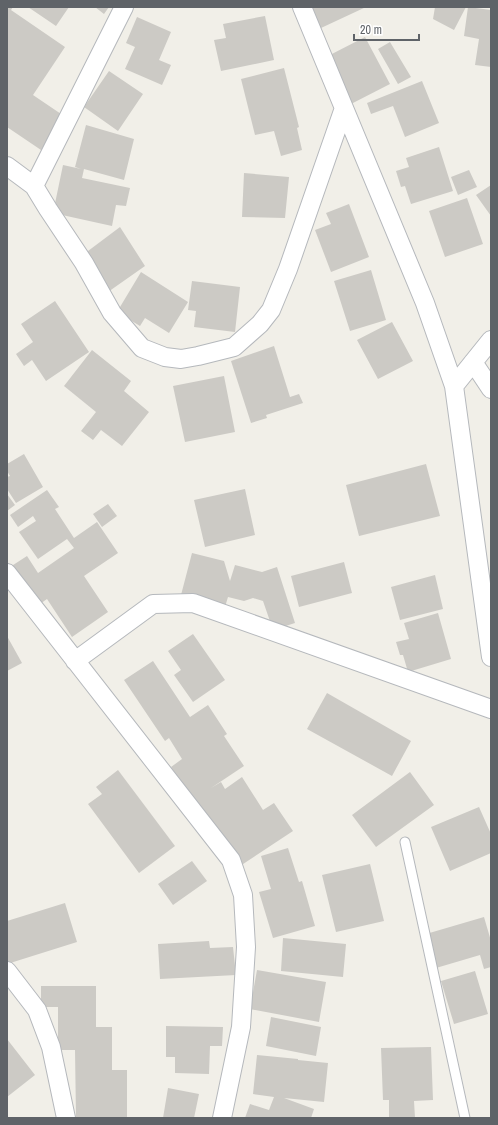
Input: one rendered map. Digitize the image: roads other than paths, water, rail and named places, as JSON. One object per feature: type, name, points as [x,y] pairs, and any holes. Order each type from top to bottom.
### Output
[{"type":"street","points":[[34,186],[124,7]]},
{"type":"street","points":[[302,7],[425,303],[454,386],[491,657]]},
{"type":"street","points":[[7,166],[34,186],[84,263],[112,313],[142,348],[165,357],[181,359],[234,346],[260,324],[271,310],[288,269],[344,108]]},
{"type":"street","points":[[454,386],[491,340]]},
{"type":"street","points":[[473,362],[491,389]]},
{"type":"street","points":[[7,573],[231,860],[243,895],[246,947],[241,1027],[222,1118]]},
{"type":"street","points":[[75,660],[154,604],[193,604],[491,709]]},
{"type":"street","points":[[7,971],[36,1010],[51,1047],[66,1118]]},
{"type":"lane","points":[[405,842],[465,1118]]}]
